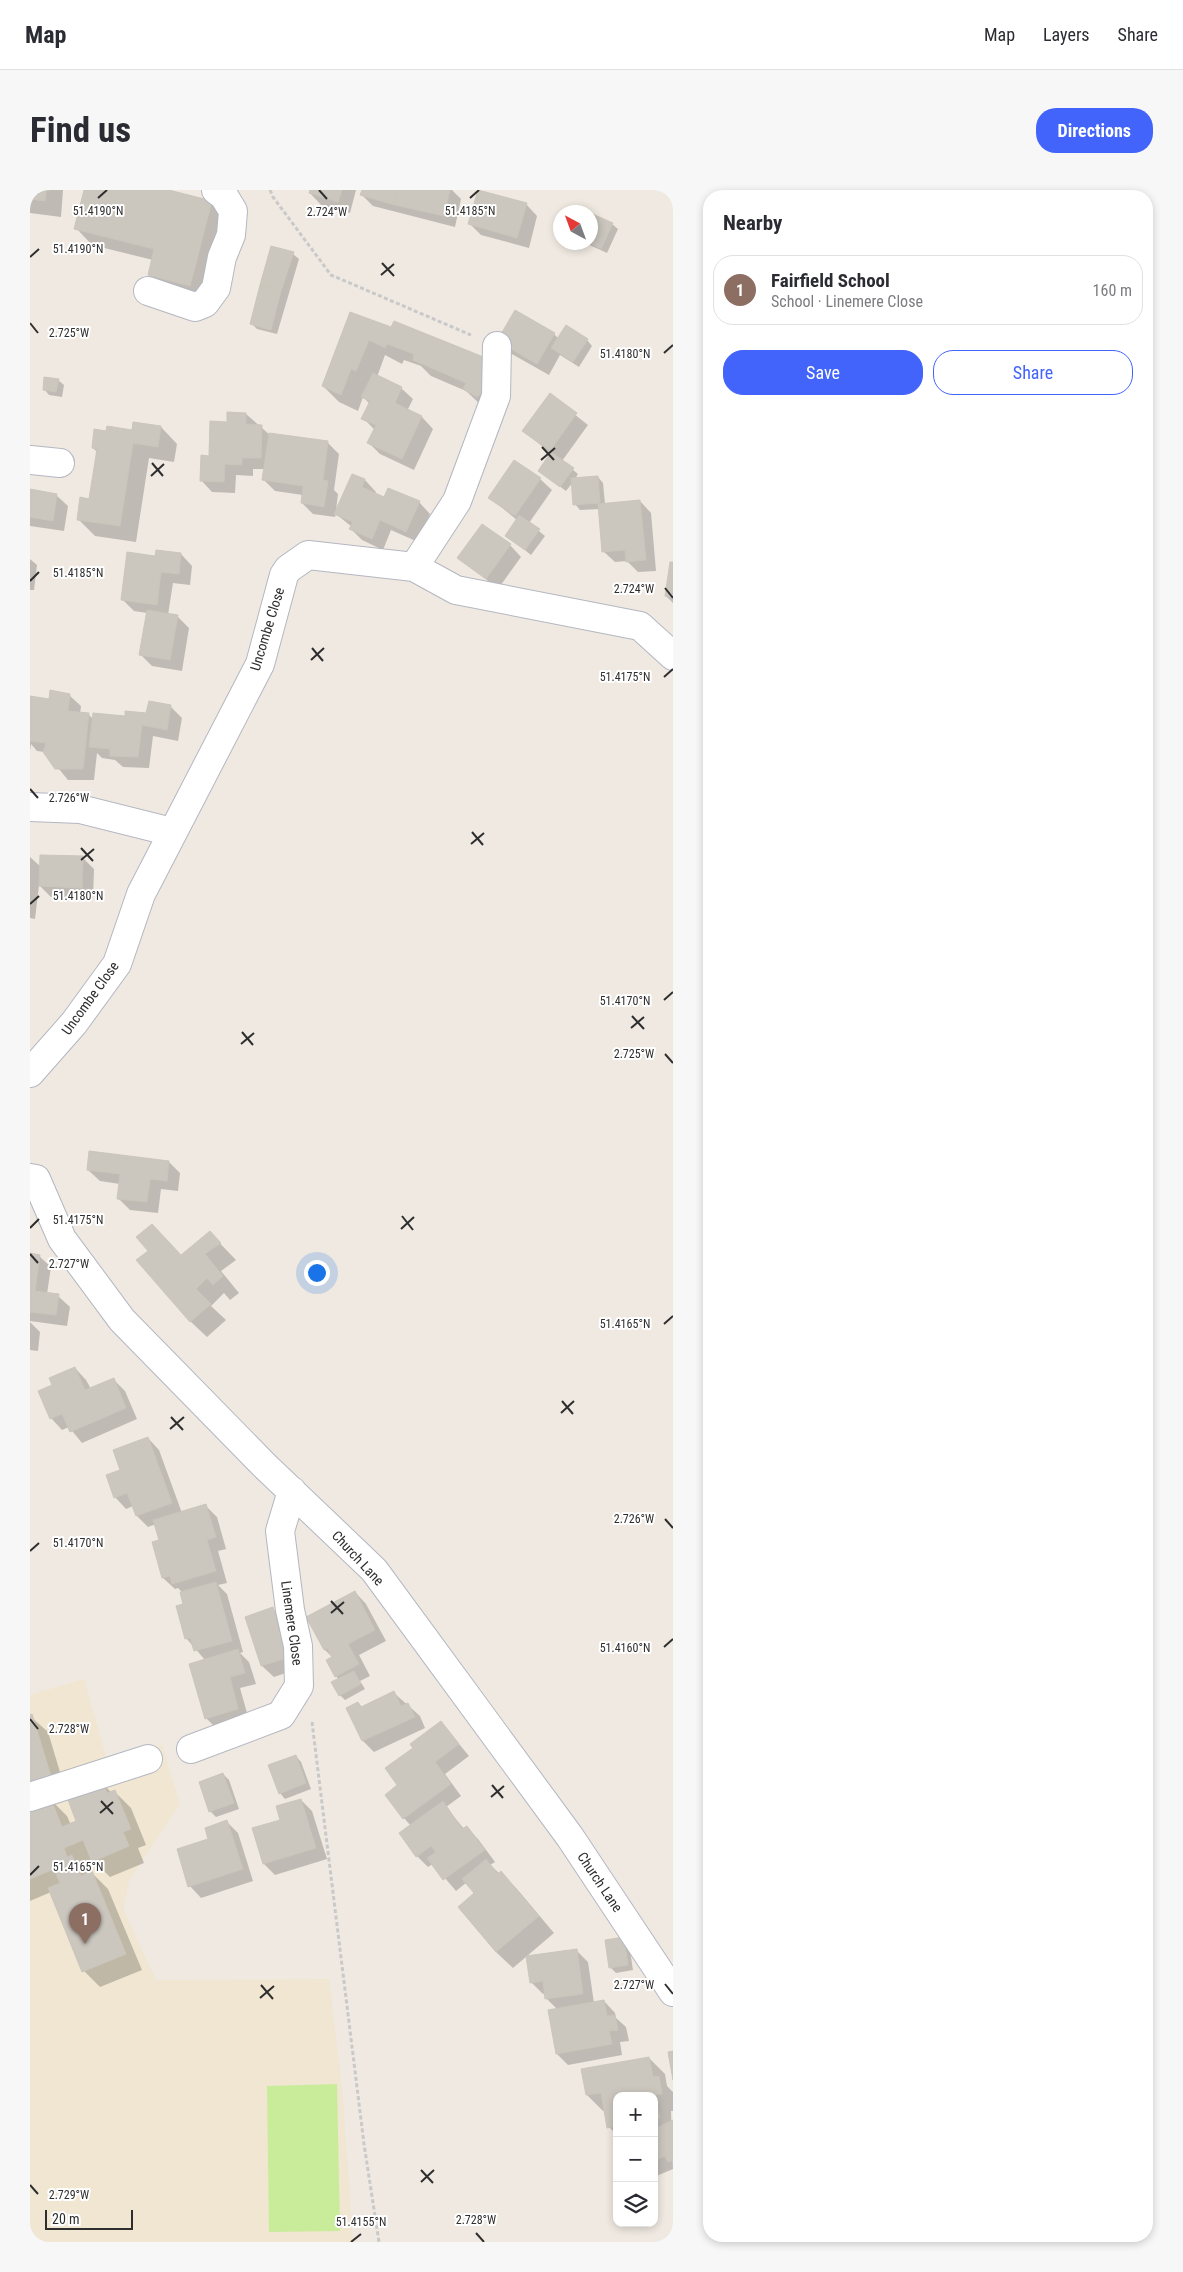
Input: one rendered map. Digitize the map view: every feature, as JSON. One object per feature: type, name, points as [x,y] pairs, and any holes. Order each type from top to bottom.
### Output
[{"type":"street","points":[[148,292],[194,307],[205,303],[216,288],[222,258],[231,235],[233,211],[224,196],[216,190]]},
{"type":"street","points":[[414,567],[457,500],[496,396],[497,346]]},
{"type":"street","points":[[30,460],[60,463]]},
{"type":"street","name":"Uncombe Close","points":[[30,1073],[74,1024],[117,964],[141,894],[260,664],[284,575],[288,568],[308,555],[414,567],[456,590],[640,626],[673,656]]},
{"type":"street","points":[[30,807],[80,809],[172,832]]},
{"type":"street","name":"Church Lane","points":[[30,1178],[36,1179],[62,1239],[122,1320],[292,1491],[374,1570],[570,1837],[673,1992]]},
{"type":"street","name":"Linemere Close","points":[[292,1491],[280,1531],[290,1610],[298,1646],[299,1686]]},
{"type":"street","points":[[191,1748],[281,1714],[299,1686]]},
{"type":"street","points":[[30,1797],[148,1759]]},
{"type":"path","points":[[270,190],[273,197],[331,275],[497,346]]},
{"type":"path","points":[[299,1686],[312,1723],[364,2144],[379,2242]]},
{"type":"shaded area","points":[[84,1679],[109,1767],[162,1745],[180,1804],[129,1881],[123,1909],[156,1980],[329,1979],[343,2098],[353,2242],[30,2242],[30,1695]]},
{"type":"green space","points":[[337,2084],[340,2231],[269,2232],[267,2086]]},
{"type":"building","points":[[30,190],[46,190],[45,201],[30,199]]},
{"type":"building","points":[[84,190],[169,190],[212,201],[190,286],[148,275],[154,249],[74,229]]},
{"type":"building","points":[[310,190],[342,190],[338,202],[309,193]]},
{"type":"building","points":[[362,190],[398,190],[395,205],[360,195]]},
{"type":"building","points":[[398,190],[450,190],[444,216],[395,205]]},
{"type":"building","points":[[478,190],[527,203],[517,238],[468,224]]},
{"type":"building","points":[[598,216],[613,223],[601,249],[598,247]]},
{"type":"building","points":[[271,246],[294,252],[281,291],[260,285]]},
{"type":"building","points":[[260,285],[281,291],[271,330],[250,324]]},
{"type":"building","points":[[515,310],[555,333],[537,364],[497,341]]},
{"type":"building","points":[[350,312],[391,327],[394,321],[481,356],[489,365],[490,384],[477,397],[463,389],[466,383],[413,360],[414,354],[387,344],[385,348],[369,340],[356,371],[351,369],[341,395],[322,386]]},
{"type":"building","points":[[566,325],[588,339],[573,362],[551,348]]},
{"type":"building","points":[[373,373],[402,387],[395,403],[422,416],[402,459],[367,443],[376,425],[361,419],[370,401],[361,397]]},
{"type":"building","points":[[44,377],[59,379],[56,392],[43,390]]},
{"type":"building","points":[[550,393],[577,413],[550,451],[522,431]]},
{"type":"building","points":[[227,412],[246,413],[246,424],[262,425],[261,458],[242,458],[242,465],[225,464],[224,482],[200,481],[201,455],[209,456],[210,421],[227,422]]},
{"type":"building","points":[[133,422],[161,426],[158,447],[133,443],[120,526],[77,520],[80,497],[89,499],[97,449],[92,448],[94,429],[106,431],[107,426],[132,430]]},
{"type":"building","points":[[269,433],[328,441],[323,480],[328,481],[324,507],[301,503],[303,486],[262,480]]},
{"type":"building","points":[[551,452],[574,468],[560,487],[538,471]]},
{"type":"building","points":[[514,460],[541,478],[515,516],[488,498]]},
{"type":"building","points":[[352,474],[365,479],[362,487],[384,497],[388,488],[420,501],[406,532],[380,520],[372,539],[349,529],[353,522],[334,514]]},
{"type":"building","points":[[598,476],[600,503],[573,505],[571,478]]},
{"type":"building","points":[[30,489],[57,494],[53,521],[30,517]]},
{"type":"building","points":[[640,500],[646,560],[626,562],[625,550],[602,552],[598,504]]},
{"type":"building","points":[[519,515],[540,529],[525,550],[505,536]]},
{"type":"building","points":[[482,524],[511,544],[486,579],[457,558]]},
{"type":"building","points":[[156,550],[181,553],[179,574],[161,572],[157,605],[121,600],[127,552],[155,556]]},
{"type":"building","points":[[670,562],[673,562],[673,598],[665,596]]},
{"type":"building","points":[[147,610],[178,615],[170,660],[139,655]]},
{"type":"building","points":[[50,690],[70,694],[68,711],[89,713],[83,769],[55,769],[43,752],[46,743],[30,741],[30,696],[49,699]]},
{"type":"building","points":[[149,701],[171,705],[167,730],[142,725],[138,757],[110,756],[110,749],[89,747],[93,713],[125,716],[125,711],[146,713]]},
{"type":"building","points":[[40,855],[83,856],[82,888],[39,886]]},
{"type":"building","points":[[89,1151],[169,1161],[167,1181],[150,1179],[147,1202],[117,1199],[120,1174],[87,1170]]},
{"type":"building","points":[[152,1224],[181,1255],[210,1231],[221,1243],[205,1254],[223,1276],[213,1285],[207,1278],[196,1289],[211,1304],[190,1322],[136,1260],[148,1251],[136,1237]]},
{"type":"building","points":[[30,1253],[40,1255],[35,1291],[59,1294],[56,1315],[30,1312]]},
{"type":"building","points":[[75,1367],[85,1390],[114,1378],[126,1408],[70,1432],[62,1414],[50,1419],[38,1391],[52,1385],[49,1378]]},
{"type":"building","points":[[148,1437],[172,1503],[136,1516],[127,1493],[114,1498],[106,1475],[120,1470],[113,1450]]},
{"type":"building","points":[[206,1504],[216,1537],[207,1540],[216,1571],[172,1584],[170,1576],[162,1578],[152,1542],[159,1540],[153,1520]]},
{"type":"building","points":[[216,1582],[232,1641],[194,1651],[190,1638],[185,1639],[176,1606],[183,1604],[180,1592]]},
{"type":"building","points":[[355,1591],[375,1630],[348,1644],[359,1664],[335,1677],[326,1660],[332,1657],[327,1648],[324,1650],[306,1617]]},
{"type":"building","points":[[273,1607],[289,1657],[261,1666],[245,1617]]},
{"type":"building","points":[[238,1649],[245,1673],[230,1677],[238,1709],[205,1719],[189,1664]]},
{"type":"building","points":[[354,1671],[361,1684],[339,1696],[331,1682]]},
{"type":"building","points":[[394,1691],[401,1706],[408,1703],[415,1717],[362,1741],[346,1708],[358,1702],[361,1707]]},
{"type":"building","points":[[32,1714],[51,1776],[30,1783],[30,1715]]},
{"type":"building","points":[[441,1721],[459,1744],[435,1762],[451,1784],[403,1819],[385,1795],[397,1785],[385,1768],[413,1748],[410,1744]]},
{"type":"building","points":[[296,1755],[306,1783],[279,1794],[268,1765]]},
{"type":"building","points":[[223,1773],[234,1803],[209,1812],[199,1782]]},
{"type":"building","points":[[102,1782],[107,1793],[115,1790],[131,1829],[123,1832],[129,1846],[92,1862],[83,1840],[64,1848],[67,1857],[72,1855],[81,1876],[92,1871],[126,1954],[82,1972],[48,1888],[60,1883],[54,1869],[30,1879],[30,1807],[51,1799],[62,1827],[76,1821],[67,1797]]},
{"type":"building","points":[[301,1799],[316,1848],[263,1864],[252,1828],[280,1820],[276,1806]]},
{"type":"building","points":[[443,1801],[462,1829],[467,1826],[485,1850],[443,1880],[427,1858],[436,1852],[431,1846],[416,1857],[399,1833]]},
{"type":"building","points":[[227,1820],[243,1869],[188,1887],[177,1849],[208,1839],[205,1828]]},
{"type":"building","points":[[486,1859],[498,1874],[501,1871],[539,1916],[496,1952],[458,1907],[474,1893],[462,1879]]},
{"type":"building","points":[[624,1937],[628,1965],[609,1968],[605,1940]]},
{"type":"building","points":[[577,1949],[583,1994],[545,1999],[543,1981],[530,1983],[526,1956]]},
{"type":"building","points":[[604,2000],[607,2016],[615,2015],[618,2030],[609,2031],[612,2044],[556,2054],[548,2010]]},
{"type":"building","points":[[673,2051],[673,2080],[668,2052]]},
{"type":"building","points":[[649,2057],[653,2077],[659,2076],[662,2094],[658,2095],[658,2092],[613,2092],[613,2127],[607,2128],[601,2093],[586,2095],[581,2069]]},
{"type":"building","points":[[673,2120],[673,2160],[668,2162],[665,2156],[658,2159],[658,2127]]},
{"type":"place","name":"Fairfield School","points":[[85,1944]]}]
